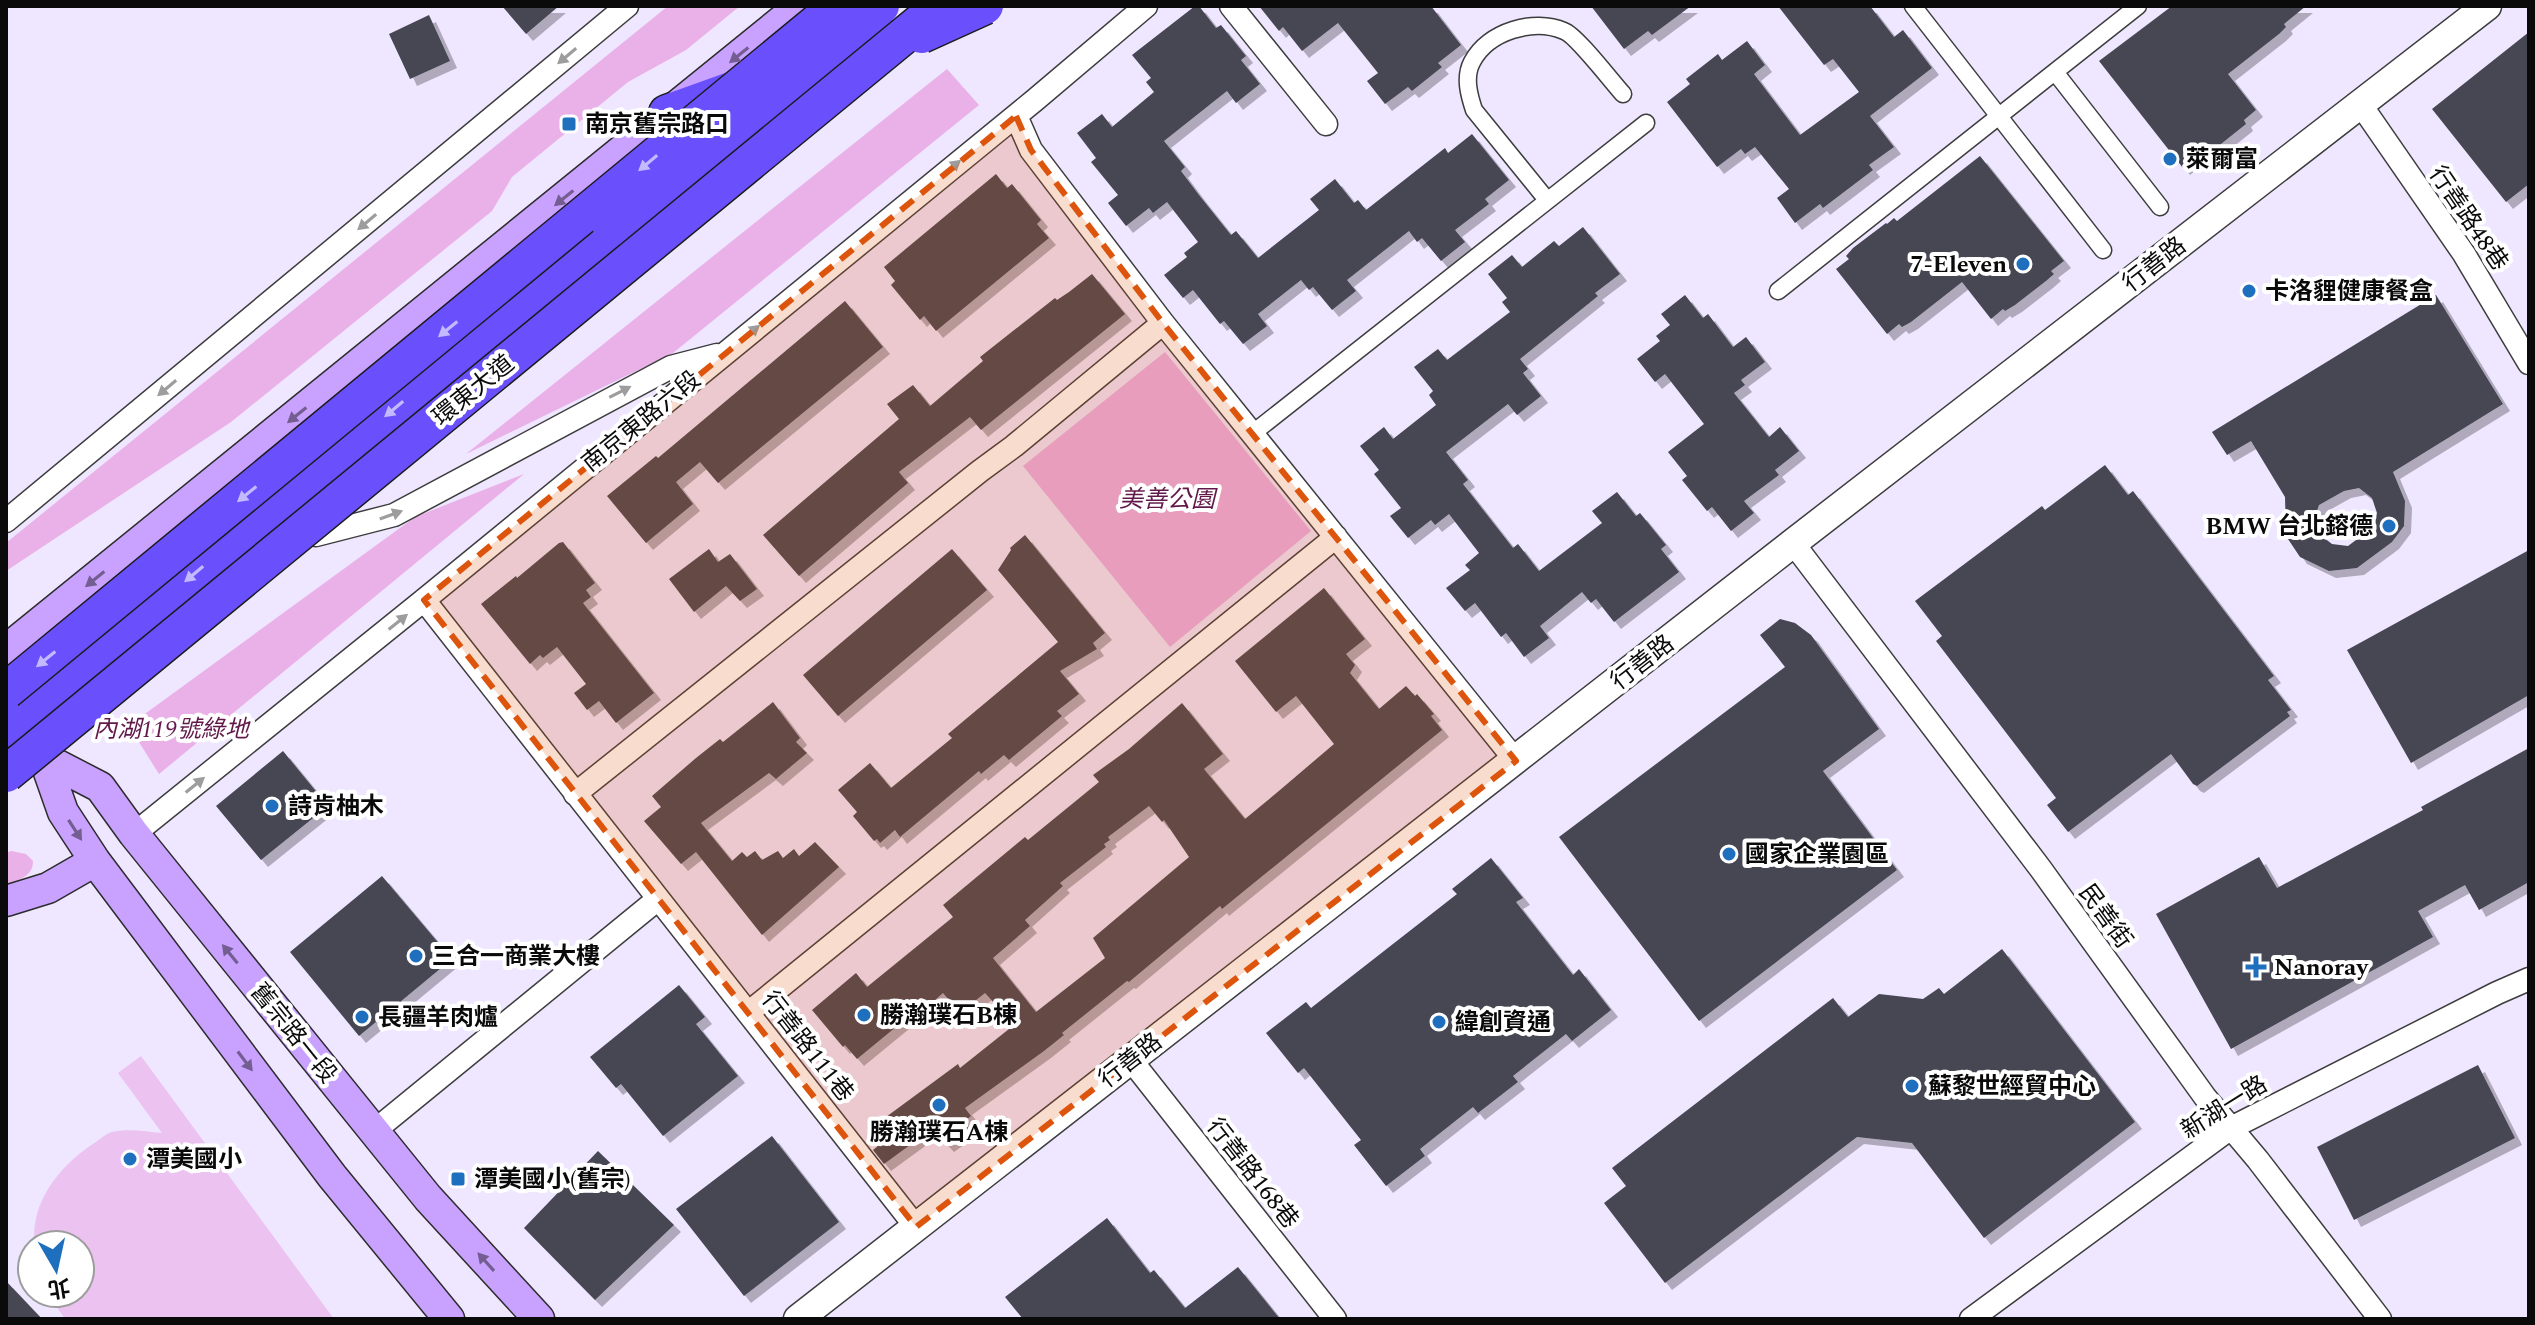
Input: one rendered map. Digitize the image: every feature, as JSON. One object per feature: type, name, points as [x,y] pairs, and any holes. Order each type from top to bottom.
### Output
[{"type":"highway","points":[[8,715],[497,288],[837,6]]},
{"type":"highway","points":[[497,288],[611,228],[882,6]]},
{"type":"highway","points":[[8,715],[882,6]]},
{"type":"highway","name":"環東大道","points":[[6,774],[940,6]]},
{"type":"highway","points":[[887,51],[985,6]]},
{"type":"highway","points":[[667,113],[822,56]]},
{"type":"main road","points":[[6,650],[800,6]]},
{"type":"main road","points":[[6,791],[99,710],[961,6]]},
{"type":"main road","name":"舊宗路一段","points":[[8,715],[44,758],[63,812],[95,861],[339,1186],[449,1319]]},
{"type":"main road","name":"舊宗路一段","points":[[44,758],[100,787],[134,834],[373,1132],[428,1198],[539,1319]]},
{"type":"main road","points":[[6,901],[48,888],[95,861]]},
{"type":"street","points":[[6,521],[627,6]]},
{"type":"street","name":"南京東路六段","points":[[134,834],[1016,116],[1146,6]]},
{"type":"street","points":[[1231,6],[1326,124]]},
{"type":"street","points":[[1913,6],[2103,250]]},
{"type":"street","points":[[1778,291],[2138,6]]},
{"type":"street","name":"行善路","points":[[798,1319],[2487,6]]},
{"type":"street","points":[[1547,200],[1474,110],[1468,92],[1472,62],[1503,33],[1533,25],[1567,31],[1623,94]]},
{"type":"street","points":[[2055,72],[2160,207]]},
{"type":"street","name":"行善路48巷","points":[[2361,105],[2464,254],[2529,363]]},
{"type":"street","points":[[1016,116],[1031,150],[1163,323],[1516,761]]},
{"type":"street","points":[[1253,433],[1646,123]]},
{"type":"street","points":[[575,794],[1014,446],[1163,323]]},
{"type":"street","points":[[316,535],[394,515],[671,367],[724,354]]},
{"type":"street","points":[[748,1013],[1336,537]]},
{"type":"street","name":"民善街","points":[[1793,543],[2040,868],[2205,1097],[2258,1160],[2380,1319]]},
{"type":"street","name":"行善路111巷","points":[[424,600],[916,1227]]},
{"type":"street","points":[[373,1132],[658,899]]},
{"type":"street","name":"新湖一路","points":[[1971,1319],[2231,1128],[2529,979]]},
{"type":"street","name":"行善路168巷","points":[[1131,1060],[1335,1319]]},
{"type":"highlighted area","points":[[1016,116],[1031,150],[1163,323],[1516,761],[916,1227],[424,600]]},
{"type":"green space","points":[[668,6],[740,6],[686,50],[628,82],[512,177],[492,211],[231,422],[6,571],[6,543]]},
{"type":"green space","points":[[947,69],[979,105],[673,353],[466,454]]},
{"type":"green space","name":"美善公園","points":[[1165,352],[1311,531],[1170,647],[1023,466]]},
{"type":"green space","name":"內湖119號綠地","points":[[524,474],[159,774],[132,731],[142,716],[415,517]]},
{"type":"green space","points":[[6,853],[26,854],[33,861],[31,871],[6,885]]},
{"type":"shaded area","points":[[141,1056],[334,1319],[65,1319],[58,1309],[96,1309],[96,1229],[35,1229],[37,1214],[50,1185],[71,1161],[112,1132],[162,1133],[118,1073]]},
{"type":"building","points":[[502,6],[559,6],[526,34]]},
{"type":"building","points":[[1199,6],[1216,28],[1221,25],[1246,56],[1241,60],[1260,84],[1236,103],[1227,91],[1164,141],[1185,167],[1181,171],[1231,235],[1236,231],[1258,258],[1319,210],[1310,199],[1335,179],[1354,203],[1358,200],[1366,210],[1445,148],[1448,153],[1472,134],[1509,180],[1485,199],[1489,204],[1455,230],[1465,242],[1441,261],[1422,238],[1417,242],[1409,231],[1347,280],[1356,291],[1332,310],[1313,287],[1309,290],[1301,280],[1258,314],[1267,326],[1243,344],[1224,321],[1220,324],[1193,290],[1183,298],[1164,275],[1187,257],[1184,253],[1198,242],[1167,202],[1153,213],[1149,208],[1126,226],[1108,203],[1118,195],[1091,162],[1096,158],[1077,133],[1102,114],[1112,127],[1154,92],[1146,82],[1151,78],[1132,55]]},
{"type":"building","points":[[1259,6],[1431,6],[1461,45],[1438,63],[1442,67],[1412,91],[1408,87],[1385,104],[1367,81],[1378,73],[1338,23],[1302,51],[1283,27],[1279,31]]},
{"type":"building","points":[[1591,6],[1691,6],[1652,35],[1648,31],[1624,49]]},
{"type":"building","points":[[1778,6],[1870,6],[1894,37],[1903,30],[1932,68],[1870,116],[1894,147],[1869,165],[1873,170],[1823,208],[1820,204],[1795,223],[1777,198],[1789,189],[1755,147],[1745,154],[1741,149],[1717,167],[1667,102],[1690,84],[1686,79],[1718,54],[1722,60],[1747,41],[1765,65],[1754,74],[1800,135],[1859,92],[1833,59],[1824,65]]},
{"type":"building","points":[[2172,6],[2306,6],[2284,24],[2286,27],[2279,34],[2228,74],[2256,110],[2244,120],[2246,124],[2206,156],[2197,162],[2195,158],[2183,168],[2099,61]]},
{"type":"building","points":[[429,15],[450,61],[410,79],[389,34]]},
{"type":"building","points":[[2529,32],[2529,184],[2506,202],[2432,109]]},
{"type":"building","points":[[1980,156],[2064,261],[2051,271],[2054,274],[2046,281],[1991,319],[1962,282],[1911,322],[1902,327],[1899,324],[1887,334],[1836,269],[1849,259],[1846,256],[1853,248],[1894,218],[1897,221]]},
{"type":"building","points":[[996,174],[1007,188],[1012,184],[1041,220],[1037,224],[1049,238],[936,331],[924,316],[920,320],[891,285],[895,281],[884,267]]},
{"type":"building","points":[[1583,227],[1620,274],[1595,293],[1598,296],[1520,359],[1528,369],[1523,373],[1541,396],[1517,415],[1508,404],[1446,452],[1468,480],[1463,484],[1513,548],[1518,544],[1539,571],[1602,523],[1592,511],[1617,492],[1636,516],[1640,513],[1666,545],[1661,549],[1679,572],[1614,622],[1596,599],[1591,603],[1582,592],[1540,626],[1549,638],[1524,657],[1506,633],[1501,637],[1475,603],[1465,611],[1446,588],[1470,570],[1465,565],[1479,553],[1449,514],[1435,525],[1431,520],[1408,538],[1390,516],[1401,508],[1374,474],[1379,470],[1360,446],[1384,427],[1393,439],[1436,405],[1429,395],[1433,391],[1414,367],[1438,349],[1447,360],[1510,312],[1502,302],[1507,298],[1488,274],[1512,255],[1522,267],[1554,241],[1559,246]]},
{"type":"building","points":[[1092,274],[1125,314],[981,430],[970,417],[899,472],[908,483],[799,576],[763,535],[899,419],[887,404],[913,385],[930,406],[983,361],[980,357],[1055,298],[1057,300]]},
{"type":"building","points":[[1685,295],[1703,318],[1708,314],[1733,347],[1746,337],[1765,362],[1741,380],[1745,385],[1734,393],[1769,437],[1780,427],[1799,451],[1775,470],[1779,475],[1744,501],[1754,513],[1731,531],[1712,507],[1707,511],[1682,480],[1687,476],[1668,452],[1704,424],[1665,374],[1655,382],[1637,359],[1660,341],[1656,336],[1670,325],[1661,314]]},
{"type":"building","points":[[2436,295],[2503,404],[2393,472],[2405,501],[2404,526],[2392,542],[2357,568],[2329,571],[2300,557],[2286,536],[2285,497],[2251,441],[2227,455],[2212,432]],"holes":[[[2359,488],[2372,498],[2377,513],[2372,528],[2348,546],[2332,544],[2319,534],[2314,520],[2319,505],[2344,491]]]},
{"type":"building","points":[[845,301],[883,347],[718,483],[700,462],[676,482],[693,504],[646,543],[607,496],[656,456],[658,458]]},
{"type":"building","points":[[2105,465],[2128,495],[2133,491],[2274,676],[2268,680],[2291,710],[2287,712],[2290,716],[2197,786],[2171,754],[2068,832],[2047,805],[2056,798],[1936,641],[1942,636],[1915,601],[2042,506],[2045,510]]},
{"type":"building","points":[[1025,535],[1105,633],[1093,643],[1097,649],[1060,671],[1079,694],[1057,711],[1062,716],[1009,760],[1004,755],[981,774],[979,771],[900,837],[895,830],[880,843],[877,839],[874,841],[853,816],[857,812],[838,790],[870,763],[891,788],[952,738],[948,734],[1058,642],[998,570],[1010,548]]},
{"type":"building","points":[[563,542],[595,583],[586,590],[591,597],[583,603],[654,693],[616,723],[599,701],[587,710],[574,693],[586,684],[557,647],[530,664],[481,604]]},
{"type":"building","points":[[709,549],[718,562],[730,554],[757,589],[740,601],[726,586],[694,612],[669,579]]},
{"type":"building","points":[[952,549],[987,590],[838,716],[803,675]]},
{"type":"building","points":[[2529,550],[2529,695],[2411,763],[2347,650]]},
{"type":"building","points":[[1324,588],[1365,639],[1346,654],[1355,665],[1350,673],[1379,709],[1406,686],[1434,714],[1431,716],[1442,730],[1222,909],[1220,906],[1062,1033],[1064,1035],[1044,1051],[965,1108],[971,1116],[966,1120],[972,1127],[947,1145],[932,1129],[884,1164],[873,1150],[896,1131],[886,1117],[958,1064],[960,1068],[1014,1025],[985,993],[960,1013],[943,993],[916,1017],[913,1013],[857,1059],[812,1010],[856,973],[867,987],[953,917],[943,905],[1025,837],[1028,840],[1099,782],[1093,775],[1129,749],[1182,703],[1223,754],[1204,769],[1245,819],[1334,744],[1296,696],[1276,712],[1235,661]],"holes":[[[1149,806],[1162,822],[1164,820],[1189,857],[1093,938],[1105,958],[1036,1012],[993,958],[1030,926],[1025,920],[1063,886],[1060,883],[1106,847],[1104,844],[1110,840],[1108,837]]]},
{"type":"building","name":"國家企業園區","points":[[1780,619],[1795,623],[1811,635],[1879,729],[1823,771],[1897,870],[1699,1021],[1559,837],[1785,667],[1760,635]]},
{"type":"building","points":[[773,702],[800,738],[796,742],[807,753],[776,779],[769,773],[701,823],[732,861],[742,852],[747,857],[755,851],[762,860],[778,851],[783,858],[794,849],[799,856],[815,842],[839,867],[762,935],[696,852],[681,864],[644,821],[661,807],[652,796],[720,739],[723,742]]},
{"type":"building","points":[[2529,748],[2529,882],[2479,910],[2465,885],[2418,911],[2433,937],[2231,1049],[2156,914],[2259,857],[2277,888],[2423,810],[2421,807]]},
{"type":"building","name":"詩肯柚木","points":[[283,751],[328,806],[261,860],[216,806]]},
{"type":"building","name":"緯創資通","points":[[1491,858],[1523,898],[1516,902],[1573,975],[1579,969],[1611,1010],[1572,1041],[1566,1034],[1513,1076],[1518,1082],[1478,1113],[1473,1107],[1420,1149],[1425,1156],[1386,1186],[1354,1145],[1361,1140],[1304,1068],[1298,1073],[1266,1033],[1306,1002],[1311,1008],[1457,894],[1452,889]]},
{"type":"building","name":"三合一商業大樓","points":[[382,876],[452,959],[359,1036],[290,952]]},
{"type":"building","name":"蘇黎世經貿中心","points":[[2002,949],[2135,1122],[1984,1238],[1912,1143],[1857,1137],[1665,1283],[1604,1203],[1626,1186],[1612,1168],[1833,998],[1848,1017],[1879,994],[1923,999],[1939,988],[1944,994]]},
{"type":"building","points":[[679,985],[705,1017],[696,1024],[738,1076],[663,1136],[621,1084],[616,1088],[590,1057]]},
{"type":"building","points":[[2478,1065],[2515,1138],[2354,1220],[2317,1147]]},
{"type":"building","points":[[772,1136],[839,1222],[744,1296],[676,1209]]},
{"type":"building","points":[[598,1151],[674,1225],[595,1300],[524,1228]]},
{"type":"building","points":[[1107,1218],[1150,1273],[1154,1270],[1185,1308],[1238,1267],[1280,1319],[1023,1319],[1005,1297]]},
{"type":"building","points":[[6,1281],[16,1292],[16,1309],[33,1309],[42,1319],[6,1319]]},
{"type":"place","name":"南京舊宗路口","points":[[569,124]]},
{"type":"place","name":"萊爾富","points":[[2170,159]]},
{"type":"place","name":"7-Eleven","points":[[2023,264]]},
{"type":"place","name":"卡洛貍健康餐盒","points":[[2249,291]]},
{"type":"place","name":"BMW 台北鎔德","points":[[2389,526]]},
{"type":"place","name":"詩肯柚木","points":[[272,806]]},
{"type":"place","name":"國家企業園區","points":[[1729,854]]},
{"type":"place","name":"三合一商業大樓","points":[[416,956]]},
{"type":"place","name":"Nanoray","points":[[2256,967]]},
{"type":"place","name":"勝瀚璞石B棟","points":[[864,1015]]},
{"type":"place","name":"長疆羊肉爐","points":[[362,1017]]},
{"type":"place","name":"緯創資通","points":[[1439,1022]]},
{"type":"place","name":"蘇黎世經貿中心","points":[[1912,1086]]},
{"type":"place","name":"勝瀚璞石A棟","points":[[939,1105]]},
{"type":"place","name":"潭美國小","points":[[130,1159]]},
{"type":"place","name":"潭美國小(舊宗)","points":[[458,1179]]}]
